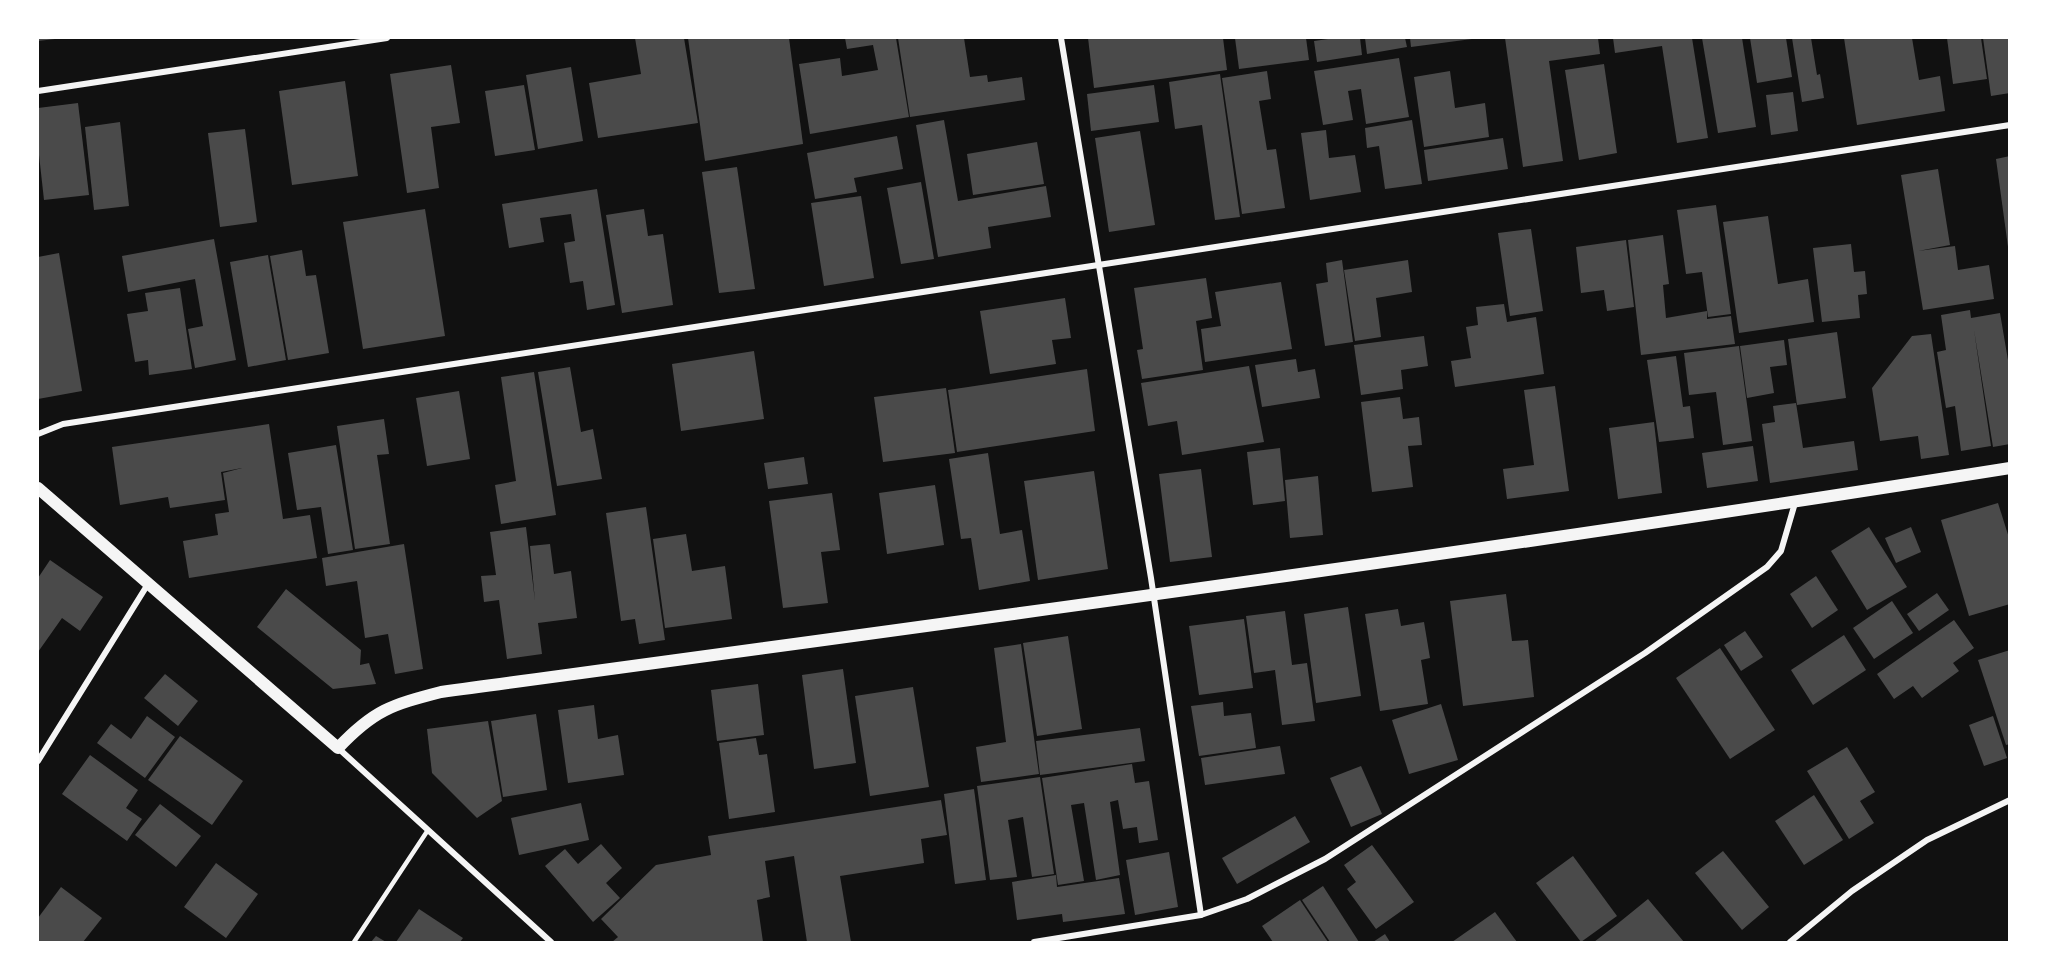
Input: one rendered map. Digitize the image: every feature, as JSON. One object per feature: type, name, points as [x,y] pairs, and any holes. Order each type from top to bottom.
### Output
[{"type":"main road","points":[[38,488],[338,748],[362,723],[376,713],[395,704],[441,692],[1153,596],[1795,503],[2010,468]]},
{"type":"street","points":[[38,91],[387,38]]},
{"type":"street","points":[[1061,38],[1153,596],[1201,915]]},
{"type":"street","points":[[38,434],[63,424],[1098,263],[2010,125]]},
{"type":"street","points":[[1034,942],[1201,915],[1247,899],[1325,859],[1663,641],[1767,567],[1781,551],[1795,503]]},
{"type":"street","points":[[38,760],[148,584]]},
{"type":"street","points":[[338,748],[551,942]]},
{"type":"street","points":[[1790,942],[1852,891],[1927,840],[2010,800]]},
{"type":"lane","points":[[354,942],[428,830]]},
{"type":"building","points":[[38,38],[55,38],[55,39],[38,41]]},
{"type":"building","points":[[635,38],[684,38],[698,123],[598,138],[589,83],[641,74]]},
{"type":"building","points":[[688,38],[789,38],[803,144],[705,161]]},
{"type":"building","points":[[845,38],[896,38],[909,117],[810,134],[799,64],[840,58],[842,76],[878,70],[873,45],[847,49]]},
{"type":"building","points":[[898,38],[964,38],[970,77],[987,75],[988,82],[1022,77],[1025,100],[910,117]]},
{"type":"building","points":[[1088,38],[1223,38],[1227,70],[1094,88]]},
{"type":"building","points":[[1235,38],[1306,38],[1309,60],[1239,69]]},
{"type":"building","points":[[1360,38],[1362,55],[1317,62],[1314,41]]},
{"type":"building","points":[[1365,38],[1405,38],[1407,47],[1367,54]]},
{"type":"building","points":[[1410,38],[1472,38],[1472,39],[1411,47]]},
{"type":"building","points":[[1505,38],[1598,38],[1600,54],[1549,61],[1563,161],[1523,167]]},
{"type":"building","points":[[1613,38],[1692,38],[1708,138],[1677,143],[1662,46],[1615,53]]},
{"type":"building","points":[[1702,38],[1742,38],[1756,127],[1718,133]]},
{"type":"building","points":[[1750,38],[1786,38],[1792,77],[1757,83]]},
{"type":"building","points":[[1792,38],[1811,38],[1817,75],[1820,74],[1824,98],[1802,102]]},
{"type":"building","points":[[1844,38],[1912,38],[1919,80],[1940,76],[1945,111],[1857,125]]},
{"type":"building","points":[[1947,38],[1981,38],[1987,79],[1953,84]]},
{"type":"building","points":[[1983,38],[2010,38],[2010,93],[1991,96]]},
{"type":"building","points":[[1399,58],[1409,117],[1366,124],[1361,89],[1348,91],[1353,120],[1323,125],[1314,71]]},
{"type":"building","points":[[1604,64],[1617,153],[1579,160],[1565,70]]},
{"type":"building","points":[[451,65],[460,123],[431,127],[439,188],[407,193],[390,74]]},
{"type":"building","points":[[571,67],[583,141],[538,149],[526,75]]},
{"type":"building","points":[[1267,71],[1271,99],[1259,101],[1267,150],[1276,149],[1285,208],[1242,214],[1222,78]]},
{"type":"building","points":[[1450,71],[1455,108],[1485,103],[1489,137],[1424,147],[1414,77]]},
{"type":"building","points":[[1220,74],[1240,217],[1215,220],[1202,125],[1175,129],[1169,82]]},
{"type":"building","points":[[345,81],[358,176],[292,185],[279,91]]},
{"type":"building","points":[[524,85],[535,150],[495,156],[485,91]]},
{"type":"building","points":[[1154,85],[1159,122],[1091,131],[1087,94]]},
{"type":"building","points":[[1793,92],[1798,131],[1771,135],[1766,95]]},
{"type":"building","points":[[78,103],[89,195],[44,200],[38,146],[38,108]]},
{"type":"building","points":[[944,120],[958,201],[1046,186],[1051,217],[988,227],[991,248],[938,257],[916,125]]},
{"type":"building","points":[[1412,120],[1422,184],[1385,189],[1379,146],[1367,148],[1365,128]]},
{"type":"building","points":[[120,122],[129,206],[94,210],[85,127]]},
{"type":"building","points":[[245,129],[257,222],[220,227],[208,133]]},
{"type":"building","points":[[1326,130],[1329,158],[1355,155],[1361,192],[1310,200],[1301,133]]},
{"type":"building","points":[[1140,131],[1155,225],[1109,232],[1095,138]]},
{"type":"building","points":[[897,136],[903,169],[854,178],[857,192],[815,199],[807,153]]},
{"type":"building","points":[[1503,138],[1508,169],[1428,181],[1424,150]]},
{"type":"building","points":[[1037,142],[1044,184],[973,195],[967,154]]},
{"type":"building","points":[[2010,156],[2010,247],[2008,247],[1996,159]]},
{"type":"building","points":[[737,167],[755,289],[719,293],[702,172]]},
{"type":"building","points":[[1938,169],[1950,245],[1918,251],[1955,246],[1958,270],[1989,265],[1994,299],[1923,310],[1901,175]]},
{"type":"building","points":[[921,182],[934,259],[901,264],[887,188]]},
{"type":"building","points":[[597,189],[615,305],[587,310],[583,281],[570,283],[564,243],[575,241],[571,214],[540,218],[544,242],[509,248],[502,204]]},
{"type":"building","points":[[861,196],[874,278],[824,286],[811,203]]},
{"type":"building","points":[[1716,205],[1731,314],[1708,317],[1702,272],[1686,274],[1677,210]]},
{"type":"building","points":[[425,209],[445,336],[363,349],[343,222]]},
{"type":"building","points":[[644,209],[648,236],[663,234],[673,305],[622,313],[606,215]]},
{"type":"building","points":[[1768,216],[1778,284],[1808,279],[1814,322],[1739,333],[1723,222]]},
{"type":"building","points":[[1531,229],[1543,311],[1510,316],[1498,233]]},
{"type":"building","points":[[1663,235],[1669,284],[1663,285],[1666,318],[1707,311],[1707,319],[1731,316],[1735,344],[1641,355],[1628,240]]},
{"type":"building","points":[[214,239],[236,360],[195,368],[188,329],[203,326],[195,279],[128,292],[122,256]]},
{"type":"building","points":[[1626,240],[1634,307],[1607,311],[1604,290],[1581,293],[1576,247]]},
{"type":"building","points":[[1851,244],[1854,272],[1865,271],[1867,294],[1858,295],[1860,318],[1822,322],[1813,248]]},
{"type":"building","points":[[302,250],[306,276],[316,275],[329,353],[288,360],[270,256]]},
{"type":"building","points":[[59,253],[82,391],[38,399],[38,257]]},
{"type":"building","points":[[268,255],[286,360],[248,367],[230,262]]},
{"type":"building","points":[[1342,260],[1353,342],[1325,346],[1316,284],[1328,282],[1326,263]]},
{"type":"building","points":[[1408,260],[1412,292],[1376,298],[1381,337],[1355,341],[1344,270]]},
{"type":"building","points":[[1206,278],[1212,318],[1196,321],[1203,370],[1142,379],[1137,350],[1143,349],[1134,288]]},
{"type":"building","points":[[1281,282],[1292,349],[1205,362],[1201,329],[1221,326],[1215,292]]},
{"type":"building","points":[[180,288],[192,369],[149,375],[148,360],[135,362],[127,314],[148,311],[145,293]]},
{"type":"building","points":[[1065,298],[1071,338],[1052,340],[1056,364],[990,374],[980,311]]},
{"type":"building","points":[[1504,304],[1507,322],[1536,317],[1544,374],[1455,387],[1451,361],[1471,358],[1466,327],[1478,325],[1476,307]]},
{"type":"building","points":[[1970,310],[1971,318],[2000,313],[2010,372],[2010,444],[1993,447],[1974,330],[1991,446],[1961,451],[1955,406],[1946,408],[1937,352],[1946,350],[1941,315]]},
{"type":"building","points":[[1837,332],[1846,398],[1797,405],[1788,339]]},
{"type":"building","points":[[1931,334],[1949,455],[1921,459],[1918,436],[1880,441],[1872,388],[1912,336]]},
{"type":"building","points":[[1424,336],[1428,366],[1401,370],[1403,389],[1361,395],[1354,345]]},
{"type":"building","points":[[1784,340],[1787,365],[1770,367],[1774,393],[1747,398],[1740,346]]},
{"type":"building","points":[[1739,346],[1752,441],[1723,445],[1716,392],[1689,395],[1684,353]]},
{"type":"building","points":[[754,351],[764,419],[681,431],[672,364]]},
{"type":"building","points":[[1676,356],[1683,407],[1690,406],[1694,438],[1659,442],[1647,360]]},
{"type":"building","points":[[1296,359],[1298,372],[1315,369],[1320,398],[1262,407],[1255,365]]},
{"type":"building","points":[[1249,366],[1264,442],[1182,455],[1177,421],[1148,426],[1141,383]]},
{"type":"building","points":[[570,367],[581,432],[593,429],[602,479],[557,486],[538,372]]},
{"type":"building","points":[[1087,369],[1095,431],[957,452],[948,390]]},
{"type":"building","points":[[534,372],[556,515],[501,524],[495,485],[516,481],[501,377]]},
{"type":"building","points":[[1555,386],[1569,491],[1507,499],[1503,469],[1534,465],[1524,390]]},
{"type":"building","points":[[946,388],[955,453],[883,462],[874,397]]},
{"type":"building","points":[[459,391],[470,459],[427,466],[416,398]]},
{"type":"building","points":[[1400,397],[1403,419],[1419,417],[1422,445],[1408,446],[1413,487],[1372,492],[1361,402]]},
{"type":"building","points":[[1796,403],[1803,448],[1854,441],[1858,470],[1770,483],[1762,424],[1775,422],[1773,406]]},
{"type":"building","points":[[384,419],[389,454],[377,455],[390,544],[355,549],[337,426]]},
{"type":"building","points":[[1654,422],[1662,493],[1618,499],[1609,428]]},
{"type":"building","points":[[269,424],[283,519],[310,515],[317,558],[189,578],[183,541],[218,535],[215,514],[229,512],[223,473],[242,468],[221,472],[225,500],[170,508],[168,497],[120,505],[112,447]]},
{"type":"building","points":[[336,445],[353,550],[328,554],[321,507],[297,510],[288,453]]},
{"type":"building","points":[[1753,446],[1758,481],[1707,488],[1702,453]]},
{"type":"building","points":[[1280,448],[1285,501],[1253,505],[1247,452]]},
{"type":"building","points":[[988,453],[1000,534],[1022,530],[1030,581],[979,590],[971,538],[961,539],[949,459]]},
{"type":"building","points":[[804,457],[808,484],[768,489],[764,463]]},
{"type":"building","points":[[1201,469],[1212,557],[1170,562],[1159,474]]},
{"type":"building","points":[[1094,471],[1108,569],[1038,580],[1024,481]]},
{"type":"building","points":[[1318,476],[1323,535],[1290,538],[1285,480]]},
{"type":"building","points":[[935,485],[944,545],[887,554],[879,493]]},
{"type":"building","points":[[832,493],[840,550],[821,552],[828,603],[783,608],[769,501]]},
{"type":"building","points":[[1998,503],[2010,541],[2010,604],[1969,616],[1941,520]]},
{"type":"building","points":[[646,507],[665,640],[639,644],[635,619],[621,621],[606,513]]},
{"type":"building","points":[[526,527],[535,601],[530,546],[550,544],[554,574],[571,571],[577,618],[538,623],[542,654],[507,659],[499,600],[484,602],[481,576],[496,575],[490,532]]},
{"type":"building","points":[[1869,527],[1907,587],[1867,610],[1831,551]]},
{"type":"building","points":[[1911,527],[1921,552],[1896,563],[1885,538]]},
{"type":"building","points":[[686,534],[692,571],[725,566],[732,619],[665,628],[653,539]]},
{"type":"building","points":[[404,544],[423,669],[395,674],[388,634],[365,638],[357,581],[326,586],[322,558]]},
{"type":"building","points":[[50,560],[103,597],[80,631],[62,618],[38,652],[38,578]]},
{"type":"building","points":[[1816,576],[1838,610],[1812,628],[1790,594]]},
{"type":"building","points":[[286,589],[361,650],[360,665],[369,663],[376,684],[333,689],[257,627]]},
{"type":"building","points":[[1937,593],[1949,610],[1919,631],[1907,614]]},
{"type":"building","points":[[1506,594],[1512,641],[1528,640],[1534,697],[1463,706],[1450,601]]},
{"type":"building","points":[[1892,601],[1913,633],[1874,659],[1853,628]]},
{"type":"building","points":[[1348,607],[1361,696],[1316,703],[1304,614]]},
{"type":"building","points":[[1398,609],[1401,626],[1424,622],[1430,658],[1421,660],[1428,704],[1380,711],[1365,614]]},
{"type":"building","points":[[1285,611],[1292,665],[1307,663],[1315,721],[1282,725],[1275,670],[1254,673],[1246,616]]},
{"type":"building","points":[[1244,619],[1253,688],[1199,695],[1189,626]]},
{"type":"building","points":[[1954,620],[1974,648],[1953,663],[1959,671],[1922,698],[1913,686],[1894,699],[1877,674]]},
{"type":"building","points":[[1745,631],[1763,657],[1741,671],[1724,645]]},
{"type":"building","points":[[1844,635],[1866,670],[1813,705],[1791,670]]},
{"type":"building","points":[[1068,636],[1082,729],[1037,736],[1023,643]]},
{"type":"building","points":[[1021,644],[1039,774],[981,782],[976,747],[1006,742],[994,648]]},
{"type":"building","points":[[1720,648],[1775,730],[1730,759],[1676,678]]},
{"type":"building","points":[[2010,650],[2010,744],[2006,745],[1978,660]]},
{"type":"building","points":[[843,669],[856,763],[814,769],[802,675]]},
{"type":"building","points":[[165,674],[198,701],[178,726],[144,698]]},
{"type":"building","points":[[758,684],[764,735],[717,741],[711,690]]},
{"type":"building","points":[[913,687],[929,787],[870,796],[855,696]]},
{"type":"building","points":[[1223,702],[1224,716],[1251,713],[1256,748],[1199,756],[1191,706]]},
{"type":"building","points":[[1441,704],[1458,760],[1409,774],[1392,720]]},
{"type":"building","points":[[594,705],[598,739],[618,735],[624,775],[568,783],[558,710]]},
{"type":"building","points":[[536,714],[547,790],[503,797],[491,721]]},
{"type":"building","points":[[147,716],[175,737],[145,778],[97,743],[111,724],[131,739]]},
{"type":"building","points":[[1993,716],[2007,758],[1984,766],[1969,725]]},
{"type":"building","points":[[488,721],[502,801],[477,818],[432,773],[427,729]]},
{"type":"building","points":[[1140,728],[1145,761],[1040,775],[1036,741]]},
{"type":"building","points":[[180,736],[243,781],[212,825],[148,780]]},
{"type":"building","points":[[756,738],[759,755],[767,754],[775,812],[729,819],[719,743]]},
{"type":"building","points":[[1280,746],[1285,774],[1205,785],[1201,758]]},
{"type":"building","points":[[1847,747],[1875,792],[1860,801],[1874,823],[1849,839],[1807,771]]},
{"type":"building","points":[[90,755],[138,790],[126,808],[142,819],[127,841],[62,794]]},
{"type":"building","points":[[1132,764],[1135,783],[1149,781],[1158,840],[1139,843],[1137,827],[1123,829],[1118,800],[1110,802],[1120,875],[1096,880],[1084,803],[1071,805],[1084,881],[1058,885],[1042,778]]},
{"type":"building","points":[[1361,766],[1382,814],[1351,827],[1330,778]]},
{"type":"building","points":[[1040,777],[1054,874],[1032,877],[1023,817],[1008,820],[1017,877],[990,880],[977,786]]},
{"type":"building","points":[[974,789],[986,880],[955,884],[944,794]]},
{"type":"building","points":[[1814,795],[1843,840],[1804,865],[1775,821]]},
{"type":"building","points":[[941,800],[947,835],[921,839],[924,863],[840,876],[851,942],[807,942],[794,856],[765,861],[770,897],[757,900],[763,942],[612,942],[618,937],[601,919],[656,865],[711,855],[708,836]]},
{"type":"building","points":[[581,803],[589,840],[519,855],[511,818]]},
{"type":"building","points":[[160,804],[201,836],[176,867],[135,835]]},
{"type":"building","points":[[1295,816],[1310,842],[1237,884],[1222,858]]},
{"type":"building","points":[[601,844],[622,868],[606,883],[620,898],[593,922],[545,866],[565,849],[578,864]]},
{"type":"building","points":[[1372,845],[1414,902],[1376,929],[1347,889],[1356,882],[1344,865]]},
{"type":"building","points":[[1723,851],[1769,907],[1742,930],[1695,873]]},
{"type":"building","points":[[1169,852],[1178,907],[1135,915],[1126,860]]},
{"type":"building","points":[[1573,856],[1617,916],[1581,942],[1536,883]]},
{"type":"building","points":[[216,863],[258,894],[226,938],[184,907]]},
{"type":"building","points":[[1056,875],[1057,887],[1119,878],[1125,914],[1063,922],[1062,914],[1017,920],[1012,882]]},
{"type":"building","points":[[1323,886],[1359,942],[1330,942],[1302,900]]},
{"type":"building","points":[[61,887],[102,918],[83,942],[38,942],[38,918]]},
{"type":"building","points":[[1648,899],[1684,942],[1594,942],[1616,925]]},
{"type":"building","points":[[1300,900],[1328,942],[1273,942],[1262,926]]},
{"type":"building","points":[[419,909],[463,938],[460,942],[396,942]]},
{"type":"building","points":[[1495,912],[1517,942],[1452,942]]},
{"type":"building","points":[[1385,934],[1390,942],[1373,942]]},
{"type":"building","points":[[376,936],[386,942],[371,942]]}]
